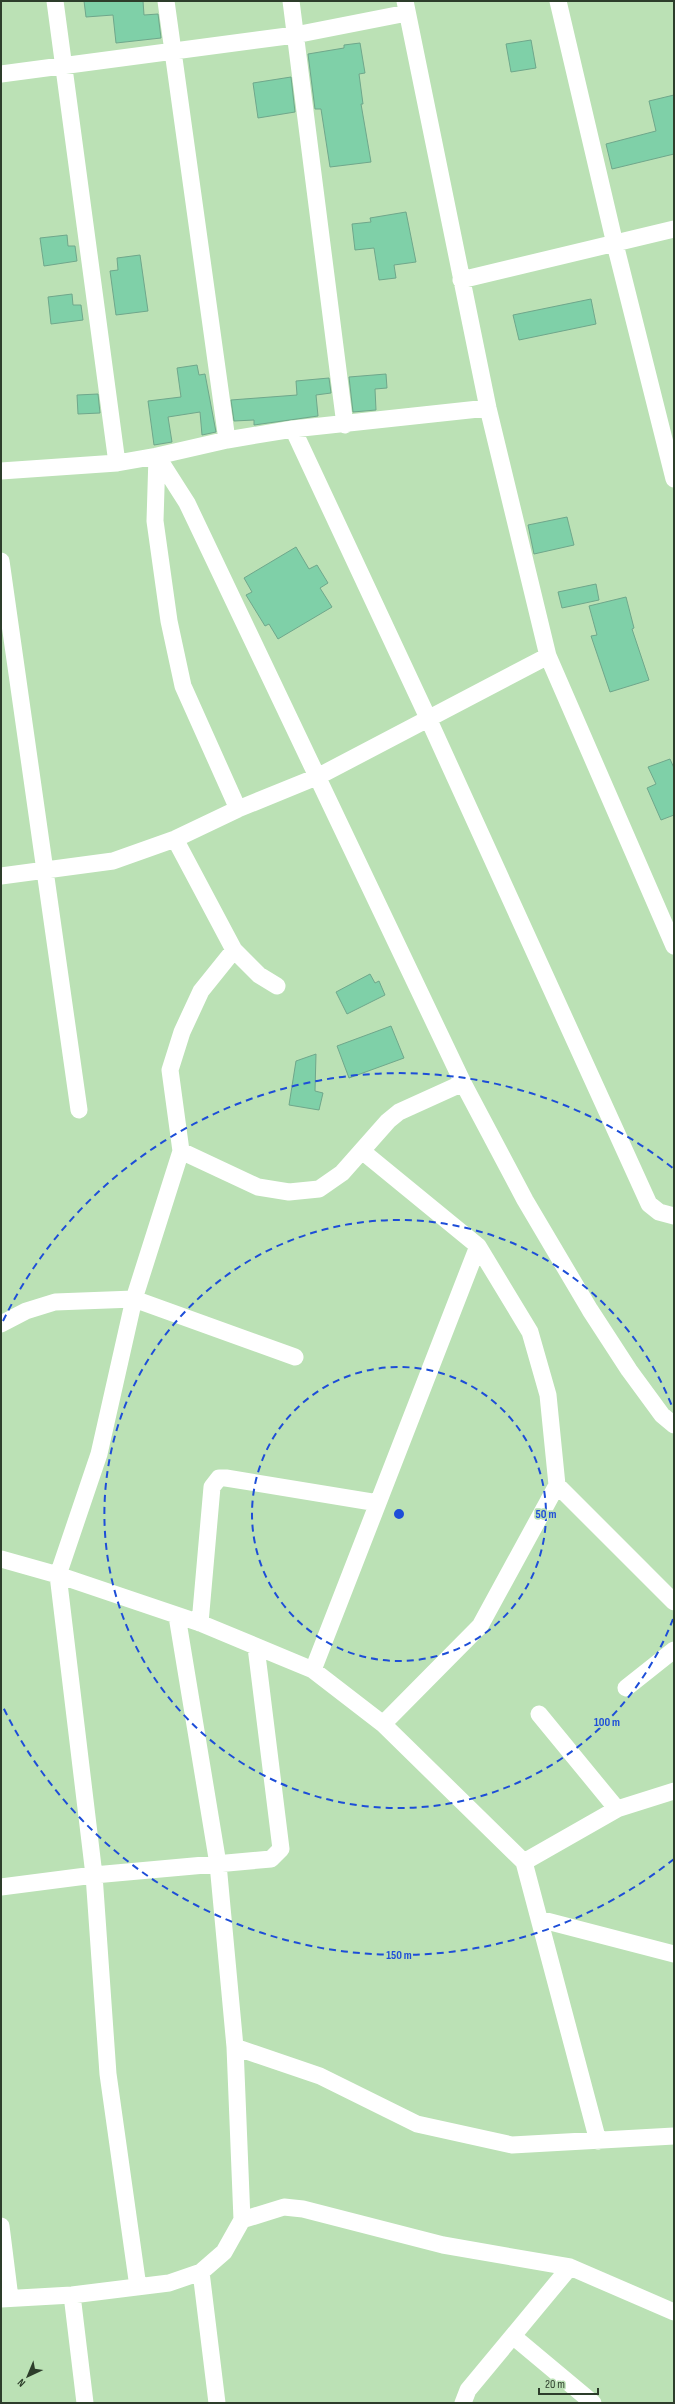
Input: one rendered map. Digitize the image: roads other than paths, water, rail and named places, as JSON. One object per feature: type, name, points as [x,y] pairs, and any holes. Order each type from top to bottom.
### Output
[{"type":"street","points":[[55,1],[65,65],[117,463]]},
{"type":"street","points":[[166,1],[227,440]]},
{"type":"street","points":[[291,1],[345,425]]},
{"type":"street","points":[[558,1],[615,244],[674,479]]},
{"type":"street","points":[[1,74],[295,34],[406,7],[488,408],[548,656],[674,946]]},
{"type":"street","points":[[461,280],[674,229]]},
{"type":"street","points":[[1,471],[117,463],[157,456],[227,440],[293,429],[345,425],[488,408]]},
{"type":"street","points":[[293,429],[428,718],[649,1204],[659,1212],[674,1216]]},
{"type":"street","points":[[157,456],[187,503],[319,776],[463,1083],[525,1200],[590,1310],[662,1416],[674,1425]]},
{"type":"street","points":[[157,456],[156,521],[169,621],[183,686],[238,809]]},
{"type":"street","points":[[1,561],[79,1110]]},
{"type":"street","points":[[1,876],[44,872],[113,861],[175,839],[238,809],[319,776],[548,656]]},
{"type":"street","points":[[175,839],[234,950],[259,975],[277,986]]},
{"type":"street","points":[[138,2288],[108,2074],[94,1875],[58,1575],[99,1454],[134,1300],[181,1151],[170,1070],[182,1032],[201,991],[234,950]]},
{"type":"street","points":[[181,1151],[258,1187],[289,1192],[318,1189],[342,1173],[383,1126],[399,1112],[463,1083]]},
{"type":"street","points":[[362,1151],[478,1246],[530,1332],[548,1395],[557,1485],[480,1626],[383,1724]]},
{"type":"street","points":[[313,1670],[478,1246]]},
{"type":"street","points":[[1,1324],[26,1311],[55,1302],[134,1300],[295,1357]]},
{"type":"street","points":[[200,1624],[212,1487],[219,1478],[378,1503]]},
{"type":"street","points":[[557,1485],[674,1602]]},
{"type":"street","points":[[1,1559],[58,1575],[200,1624],[313,1670],[383,1724],[524,1862],[598,2142]]},
{"type":"street","points":[[1,2226],[6,2299],[72,2295],[169,2283],[201,2272],[224,2252],[242,2220],[235,2047],[218,1864],[177,1616]]},
{"type":"street","points":[[1,1887],[94,1875],[271,1859],[281,1849],[256,1647]]},
{"type":"street","points":[[626,1688],[674,1650]]},
{"type":"street","points":[[539,1714],[617,1809]]},
{"type":"street","points":[[524,1862],[617,1809],[674,1791]]},
{"type":"street","points":[[539,1919],[674,1954]]},
{"type":"street","points":[[235,2047],[320,2076],[418,2124],[512,2145],[598,2142],[674,2136]]},
{"type":"street","points":[[242,2220],[270,2210],[284,2207],[443,2245],[570,2267],[674,2312]]},
{"type":"street","points":[[463,2403],[468,2390],[514,2337],[570,2267]]},
{"type":"street","points":[[201,2272],[217,2403]]},
{"type":"street","points":[[72,2295],[85,2403]]},
{"type":"street","points":[[514,2337],[594,2403]]}]
